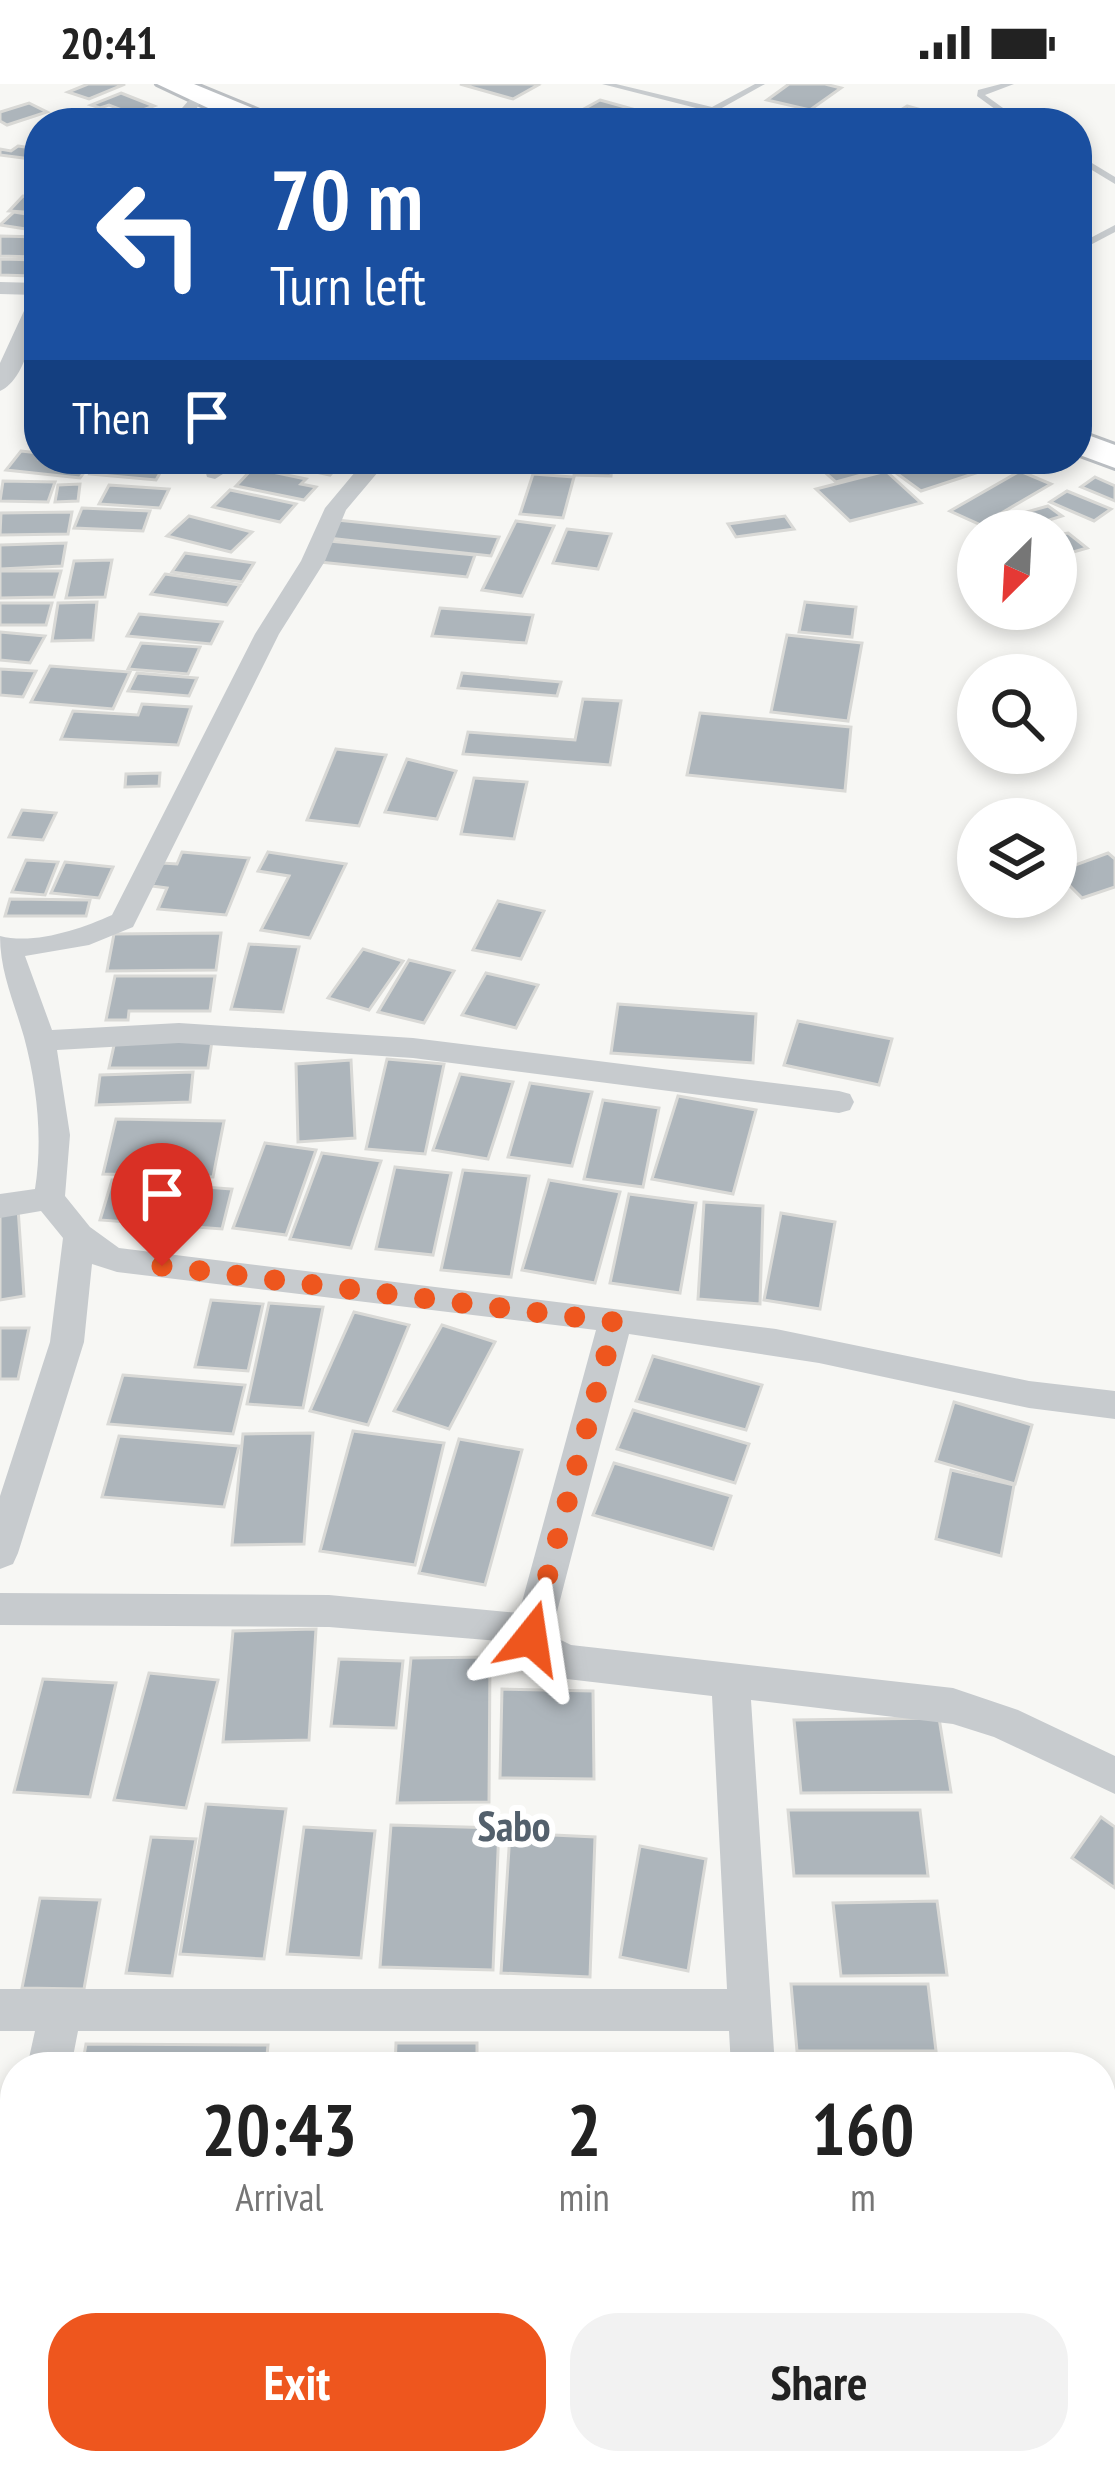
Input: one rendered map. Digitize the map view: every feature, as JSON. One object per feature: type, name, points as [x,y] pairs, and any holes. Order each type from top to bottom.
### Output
[{"type":"main road","points":[[192,88],[233,108]]},
{"type":"main road","points":[[192,88],[255,108]]},
{"type":"street","points":[[0,385],[24,333]]},
{"type":"street","points":[[366,474],[336,508],[313,560],[267,634],[123,921],[111,931],[89,937],[3,948],[32,1007],[54,1111],[50,1198],[79,1236],[98,1253],[117,1260],[794,1345],[893,1362],[965,1383],[1061,1402],[1115,1405]]},
{"type":"street","points":[[39,1041],[179,1033],[394,1046],[839,1102]]},
{"type":"street","points":[[0,1206],[50,1198]]},
{"type":"street","points":[[0,1553],[67,1342],[79,1236]]},
{"type":"street","points":[[531,1638],[615,1322]]},
{"type":"street","points":[[0,1609],[329,1612],[507,1625],[567,1662],[953,1706],[1004,1723],[1115,1776]]},
{"type":"street","points":[[731,1682],[752,2052]]},
{"type":"street","points":[[0,2010],[749,2010]]},
{"type":"street","points":[[53,2052],[62,2010]]},
{"type":"lane","points":[[607,84],[705,108]]},
{"type":"lane","points":[[717,108],[761,84]]},
{"type":"lane","points":[[998,108],[981,92],[1010,84]]},
{"type":"building","points":[[88,84],[125,84],[89,99],[68,92]]},
{"type":"building","points":[[460,84],[535,84],[538,85],[513,99]]},
{"type":"building","points":[[789,84],[841,88],[813,108],[767,100]]},
{"type":"building","points":[[121,93],[154,106],[100,108],[91,105]]},
{"type":"building","points":[[600,100],[629,108],[586,108]]},
{"type":"building","points":[[29,103],[39,108],[24,108],[24,119],[7,125],[0,121],[0,112]]},
{"type":"building","points":[[24,147],[24,158],[0,155],[0,149]]},
{"type":"building","points":[[23,196],[24,196],[24,212],[9,211]]},
{"type":"building","points":[[14,212],[24,214],[24,229],[0,225]]},
{"type":"building","points":[[0,236],[24,237],[24,257],[0,256]]},
{"type":"building","points":[[0,259],[24,260],[24,276],[0,275]]},
{"type":"building","points":[[21,451],[24,451],[24,472],[6,470]]},
{"type":"building","points":[[90,474],[159,474],[156,480]]},
{"type":"building","points":[[247,474],[282,474],[306,479],[301,484],[316,487],[304,500],[236,486]]},
{"type":"building","points":[[533,474],[574,477],[563,518],[520,514]]},
{"type":"building","points":[[827,474],[865,474],[836,482]]},
{"type":"building","points":[[889,474],[921,503],[850,521],[816,489]]},
{"type":"building","points":[[898,474],[973,474],[921,491]]},
{"type":"building","points":[[1015,474],[1051,484],[1007,510],[957,510],[957,514],[950,511]]},
{"type":"building","points":[[1095,477],[1115,486],[1115,501],[1081,487]]},
{"type":"building","points":[[3,481],[55,482],[48,502],[0,501]]},
{"type":"building","points":[[80,484],[78,501],[55,502],[58,485]]},
{"type":"building","points":[[109,485],[169,489],[160,508],[99,504]]},
{"type":"building","points":[[230,490],[296,504],[280,522],[213,507]]},
{"type":"building","points":[[1067,491],[1111,509],[1094,521],[1050,502]]},
{"type":"building","points":[[82,508],[150,511],[143,531],[74,528]]},
{"type":"building","points":[[72,512],[68,534],[0,535],[1,513]]},
{"type":"building","points":[[189,516],[252,532],[231,552],[167,536]]},
{"type":"building","points":[[785,516],[794,529],[736,537],[728,524]]},
{"type":"building","points":[[337,520],[499,537],[491,556],[328,538]]},
{"type":"building","points":[[516,521],[554,526],[522,596],[482,590]]},
{"type":"building","points":[[567,529],[611,534],[598,569],[553,563]]},
{"type":"building","points":[[329,541],[475,555],[467,577],[319,562]]},
{"type":"building","points":[[66,543],[62,566],[0,569],[0,545]]},
{"type":"building","points":[[185,553],[254,563],[242,582],[172,572]]},
{"type":"building","points":[[112,560],[105,597],[66,598],[74,561]]},
{"type":"building","points":[[0,571],[61,571],[54,597],[0,598]]},
{"type":"building","points":[[165,574],[240,585],[227,605],[151,594]]},
{"type":"building","points":[[97,602],[93,640],[52,641],[58,603]]},
{"type":"building","points":[[805,602],[856,607],[852,637],[799,632]]},
{"type":"building","points":[[0,603],[52,603],[46,625],[0,625]]},
{"type":"building","points":[[440,608],[533,615],[526,643],[432,636]]},
{"type":"building","points":[[139,614],[222,622],[211,644],[127,636]]},
{"type":"building","points":[[0,632],[45,636],[30,663],[0,660]]},
{"type":"building","points":[[787,635],[862,643],[848,721],[771,712]]},
{"type":"building","points":[[141,643],[200,647],[188,674],[128,669]]},
{"type":"building","points":[[50,666],[130,672],[113,709],[31,702]]},
{"type":"building","points":[[0,669],[36,671],[23,697],[0,695]]},
{"type":"building","points":[[137,673],[197,678],[189,696],[128,691]]},
{"type":"building","points":[[462,673],[561,682],[557,696],[458,688]]},
{"type":"building","points":[[583,699],[621,701],[610,765],[463,754],[468,732],[575,740]]},
{"type":"building","points":[[142,704],[191,707],[178,745],[61,739],[73,711],[138,715]]},
{"type":"building","points":[[700,713],[851,727],[845,791],[687,775]]},
{"type":"building","points":[[336,749],[386,755],[359,826],[307,820]]},
{"type":"building","points":[[407,759],[456,771],[437,819],[385,812]]},
{"type":"building","points":[[160,773],[159,786],[125,787],[126,774]]},
{"type":"building","points":[[474,778],[527,782],[514,839],[461,834]]},
{"type":"building","points":[[22,810],[56,813],[43,840],[9,837]]},
{"type":"building","points":[[182,852],[249,858],[226,915],[158,909],[167,888],[152,886],[162,863],[177,864]]},
{"type":"building","points":[[268,852],[346,864],[310,938],[261,930],[289,876],[258,871]]},
{"type":"building","points":[[1108,853],[1115,859],[1115,887],[1082,898],[1077,893],[1077,864]]},
{"type":"building","points":[[26,860],[58,862],[45,895],[12,892]]},
{"type":"building","points":[[65,862],[113,867],[99,898],[51,893]]},
{"type":"building","points":[[10,899],[90,900],[86,916],[5,916]]},
{"type":"building","points":[[498,901],[544,911],[521,959],[473,950]]},
{"type":"building","points":[[221,933],[216,970],[107,971],[114,934]]},
{"type":"building","points":[[249,944],[299,947],[283,1012],[231,1009]]},
{"type":"building","points":[[363,949],[403,961],[369,1010],[328,998]]},
{"type":"building","points":[[409,960],[454,971],[424,1023],[378,1012]]},
{"type":"building","points":[[486,973],[538,985],[516,1028],[462,1015]]},
{"type":"building","points":[[115,976],[215,976],[210,1011],[129,1011],[128,1020],[106,1020]]},
{"type":"building","points":[[618,1004],[756,1014],[753,1063],[611,1053]]},
{"type":"building","points":[[798,1021],[892,1039],[879,1085],[784,1065]]},
{"type":"building","points":[[115,1041],[212,1041],[208,1068],[109,1068]]},
{"type":"building","points":[[387,1059],[444,1064],[425,1154],[366,1149]]},
{"type":"building","points":[[351,1060],[355,1138],[298,1142],[296,1064]]},
{"type":"building","points":[[193,1072],[190,1102],[96,1105],[100,1075]]},
{"type":"building","points":[[460,1074],[513,1082],[488,1159],[433,1150]]},
{"type":"building","points":[[530,1083],[592,1092],[572,1166],[508,1157]]},
{"type":"building","points":[[678,1096],[756,1110],[733,1194],[652,1179]]},
{"type":"building","points":[[603,1100],[659,1108],[643,1187],[584,1179]]},
{"type":"building","points":[[116,1119],[224,1121],[213,1177],[103,1174]]},
{"type":"building","points":[[265,1143],[316,1150],[286,1235],[233,1228]]},
{"type":"building","points":[[322,1153],[381,1161],[351,1248],[290,1239]]},
{"type":"building","points":[[395,1167],[451,1173],[433,1255],[376,1249]]},
{"type":"building","points":[[463,1170],[529,1176],[511,1277],[441,1270]]},
{"type":"building","points":[[112,1180],[232,1189],[222,1229],[100,1220]]},
{"type":"building","points":[[549,1180],[620,1192],[595,1283],[522,1270]]},
{"type":"building","points":[[629,1194],[696,1203],[680,1293],[610,1283]]},
{"type":"building","points":[[704,1202],[763,1206],[760,1304],[698,1299]]},
{"type":"building","points":[[18,1208],[24,1296],[0,1300],[0,1211]]},
{"type":"building","points":[[781,1213],[835,1222],[820,1309],[764,1300]]},
{"type":"building","points":[[211,1300],[263,1304],[248,1371],[195,1367]]},
{"type":"building","points":[[269,1303],[323,1307],[303,1408],[247,1404]]},
{"type":"building","points":[[354,1312],[409,1325],[368,1425],[310,1411]]},
{"type":"building","points":[[442,1325],[495,1342],[449,1429],[394,1411]]},
{"type":"building","points":[[0,1328],[29,1328],[18,1379],[0,1379]]},
{"type":"building","points":[[653,1356],[762,1385],[746,1430],[636,1401]]},
{"type":"building","points":[[123,1375],[245,1385],[233,1434],[108,1424]]},
{"type":"building","points":[[954,1402],[1032,1425],[1015,1484],[936,1461]]},
{"type":"building","points":[[633,1410],[749,1444],[735,1483],[617,1449]]},
{"type":"building","points":[[353,1431],[444,1443],[415,1565],[320,1551]]},
{"type":"building","points":[[313,1433],[304,1544],[232,1545],[243,1434]]},
{"type":"building","points":[[119,1436],[239,1446],[224,1507],[102,1497]]},
{"type":"building","points":[[459,1439],[522,1450],[485,1585],[419,1573]]},
{"type":"building","points":[[614,1463],[731,1496],[713,1549],[593,1515]]},
{"type":"building","points":[[951,1470],[1014,1485],[1001,1556],[936,1539]]},
{"type":"building","points":[[316,1629],[309,1740],[223,1742],[233,1631]]},
{"type":"building","points":[[490,1657],[489,1802],[397,1803],[411,1658]]},
{"type":"building","points":[[339,1659],[403,1661],[396,1728],[331,1726]]},
{"type":"building","points":[[149,1673],[218,1680],[186,1808],[114,1800]]},
{"type":"building","points":[[43,1679],[116,1683],[90,1797],[14,1792]]},
{"type":"building","points":[[502,1689],[593,1691],[594,1779],[500,1778]]},
{"type":"building","points":[[939,1718],[951,1792],[801,1793],[794,1720]]},
{"type":"building","points":[[206,1804],[286,1809],[264,1959],[180,1954]]},
{"type":"building","points":[[788,1810],[920,1810],[928,1876],[794,1876]]},
{"type":"building","points":[[1101,1817],[1115,1827],[1115,1888],[1072,1858]]},
{"type":"building","points":[[391,1825],[499,1828],[493,1970],[380,1967]]},
{"type":"building","points":[[304,1827],[375,1831],[361,1958],[287,1954]]},
{"type":"building","points":[[510,1833],[595,1837],[590,1977],[501,1973]]},
{"type":"building","points":[[151,1837],[196,1839],[172,1976],[126,1973]]},
{"type":"building","points":[[640,1846],[706,1859],[688,1971],[620,1957]]},
{"type":"building","points":[[40,1898],[100,1900],[84,1989],[22,1988]]},
{"type":"building","points":[[937,1901],[947,1975],[841,1976],[833,1903]]},
{"type":"building","points":[[791,1984],[928,1984],[936,2051],[797,2051]]},
{"type":"building","points":[[396,2043],[477,2043],[477,2052],[396,2052]]},
{"type":"building","points":[[86,2044],[268,2045],[267,2052],[85,2052]]},
{"type":"district","name":"Sabo","points":[[514,1825]]},
{"type":"route","points":[[162,1266],[615,1322],[531,1638]]}]
